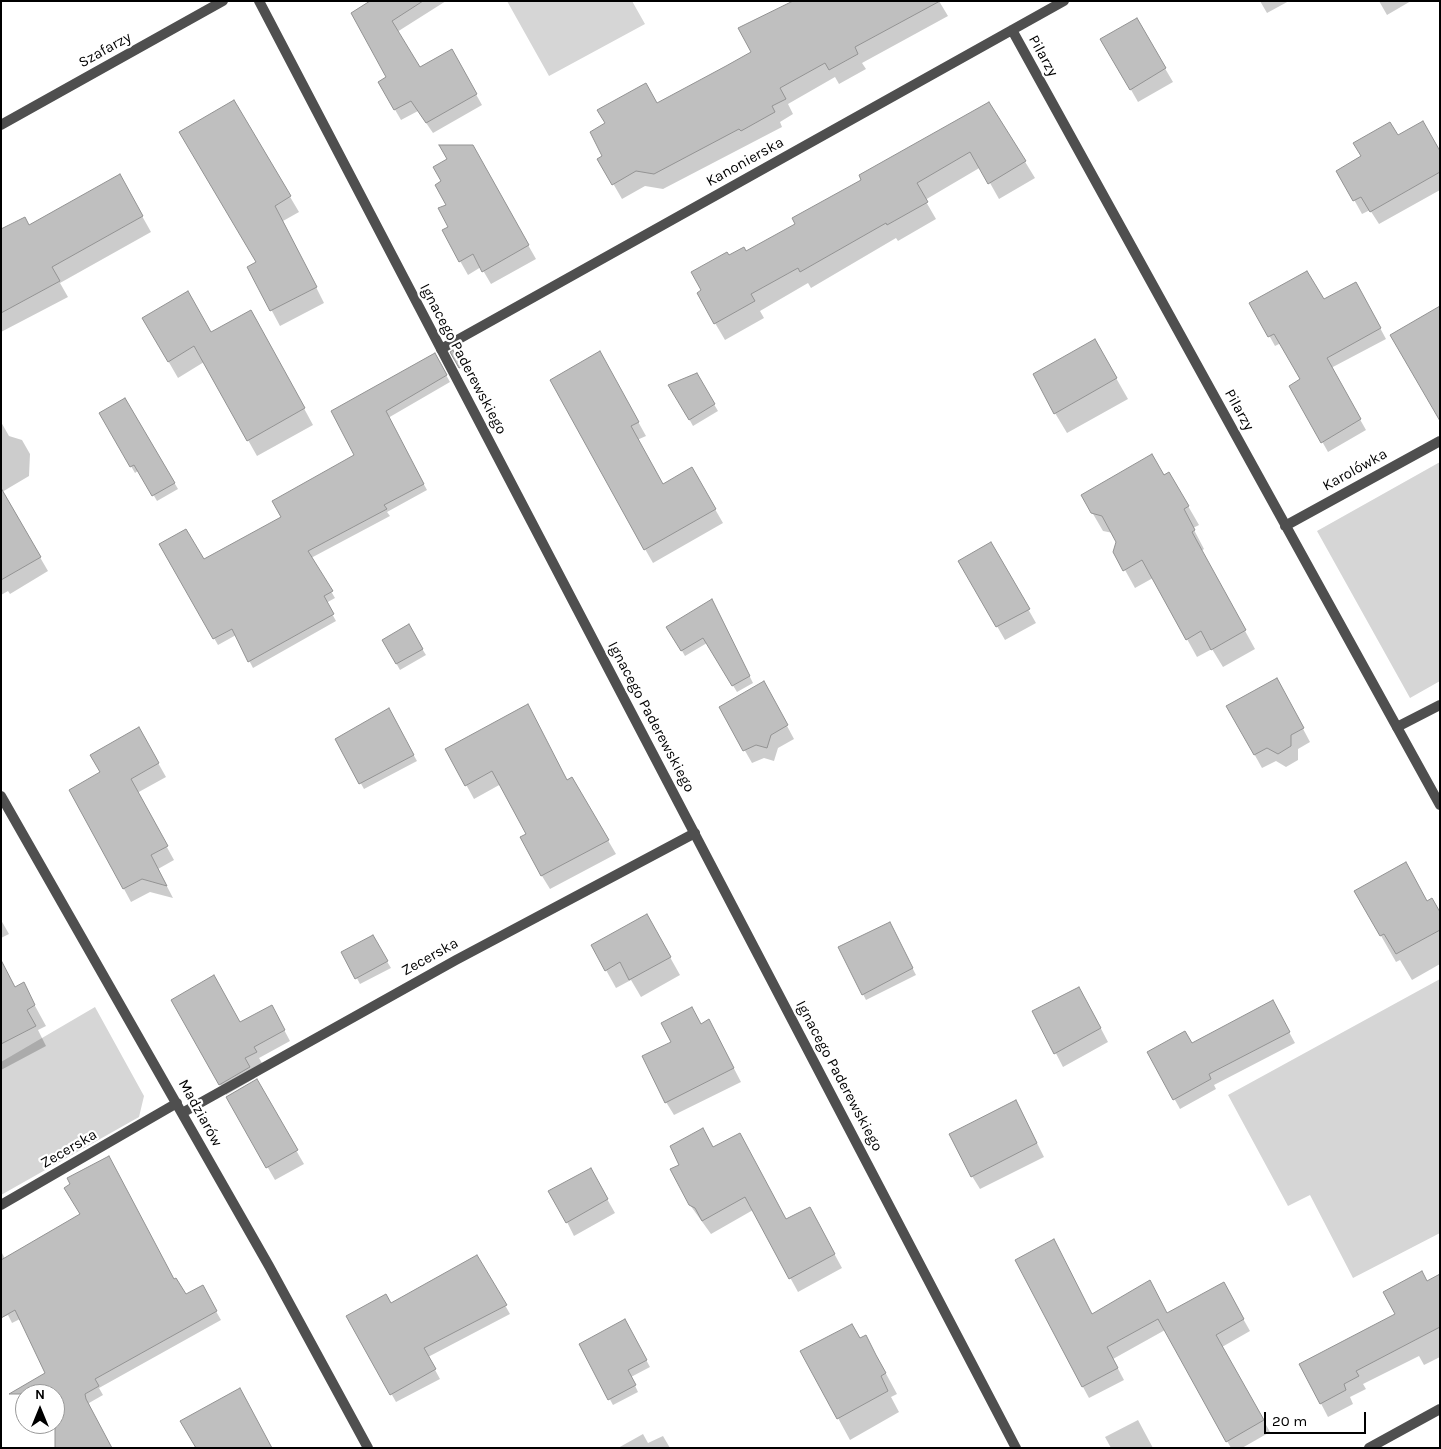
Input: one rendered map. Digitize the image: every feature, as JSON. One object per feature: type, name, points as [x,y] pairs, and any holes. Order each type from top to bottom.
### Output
[{"type":"street","name":"Szafarzy","points":[[1,124],[223,1]]},
{"type":"street","name":"Ignacego Paderewskiego","points":[[259,1],[1016,1448]]},
{"type":"street","name":"Kanonierska","points":[[441,349],[1064,1]]},
{"type":"street","name":"Pilarzy","points":[[1012,30],[1440,805]]},
{"type":"street","name":"Karolówka","points":[[1285,526],[1440,441]]},
{"type":"street","points":[[1397,727],[1440,705]]},
{"type":"street","name":"Madziarów","points":[[1,796],[180,1108],[368,1448]]},
{"type":"street","name":"Zecerska","points":[[1,1205],[695,833]]},
{"type":"street","points":[[1369,1448],[1440,1409]]},
{"type":"shaded area","points":[[507,1],[632,1],[645,24],[549,76]]},
{"type":"shaded area","points":[[1440,462],[1440,681],[1410,698],[1317,531]]},
{"type":"shaded area","points":[[1440,979],[1440,1233],[1353,1278],[1310,1195],[1288,1206],[1228,1095]]},
{"type":"shaded area","points":[[95,1007],[144,1096],[139,1117],[1,1195],[1,1062]]},
{"type":"building","points":[[370,1],[423,1],[392,21],[420,67],[452,49],[477,94],[426,123],[411,101],[394,110],[378,82],[386,77],[351,13]]},
{"type":"building","points":[[793,1],[940,1],[855,47],[858,54],[829,70],[825,63],[780,88],[786,99],[772,106],[775,112],[654,174],[636,171],[612,185],[597,159],[602,156],[590,132],[605,123],[597,110],[646,83],[657,103],[726,66],[751,52],[738,28]]},
{"type":"building","points":[[1137,18],[1166,68],[1130,90],[1100,39]]},
{"type":"building","points":[[234,100],[291,196],[275,206],[317,287],[270,311],[247,267],[256,262],[179,132]]},
{"type":"building","points":[[989,102],[1026,161],[988,184],[970,152],[917,183],[928,202],[887,225],[886,223],[800,272],[798,268],[751,294],[755,301],[714,324],[697,293],[701,290],[691,272],[727,252],[729,255],[744,247],[746,251],[795,224],[792,218],[861,180],[859,175]]},
{"type":"building","points":[[1423,121],[1440,151],[1440,172],[1370,212],[1361,197],[1353,201],[1336,171],[1361,156],[1353,143],[1390,122],[1398,135]]},
{"type":"building","points":[[439,145],[473,145],[529,245],[482,272],[473,254],[459,262],[442,230],[448,227],[438,208],[446,205],[435,185],[441,181],[433,167],[447,159]]},
{"type":"building","points":[[120,174],[143,216],[52,267],[60,281],[1,313],[1,229],[25,217],[29,225]]},
{"type":"building","points":[[1307,271],[1324,299],[1356,282],[1381,328],[1327,358],[1361,419],[1321,443],[1289,386],[1300,379],[1274,334],[1268,337],[1249,303]]},
{"type":"building","points":[[188,291],[211,332],[251,310],[305,408],[247,441],[194,346],[168,362],[142,318]]},
{"type":"building","points":[[1440,306],[1440,421],[1390,335]]},
{"type":"building","points":[[1095,339],[1117,378],[1054,414],[1033,374]]},
{"type":"building","points":[[453,350],[462,367],[459,368],[450,352]]},
{"type":"building","points":[[600,351],[639,422],[631,426],[663,484],[692,467],[716,509],[644,550],[550,380]]},
{"type":"building","points":[[435,353],[447,375],[386,411],[424,484],[384,505],[387,509],[308,551],[333,591],[324,596],[334,614],[248,662],[232,629],[213,639],[159,544],[186,529],[204,559],[281,517],[272,501],[354,455],[331,411]]},
{"type":"building","points":[[697,373],[715,404],[689,420],[668,385]]},
{"type":"building","points":[[125,398],[175,483],[152,496],[134,465],[130,467],[99,413]]},
{"type":"building","points":[[1152,454],[1164,475],[1169,472],[1189,506],[1184,509],[1195,530],[1192,532],[1246,630],[1211,650],[1201,631],[1186,640],[1142,560],[1123,571],[1113,552],[1116,542],[1102,516],[1091,513],[1081,495]]},
{"type":"building","points":[[1,488],[41,557],[1,580]]},
{"type":"building","points":[[991,542],[1030,609],[996,627],[958,561]]},
{"type":"building","points":[[712,599],[750,676],[732,686],[703,638],[681,651],[666,627]]},
{"type":"building","points":[[409,624],[423,649],[396,664],[382,640]]},
{"type":"building","points":[[1277,678],[1304,728],[1291,735],[1291,746],[1278,754],[1267,748],[1254,755],[1226,706]]},
{"type":"building","points":[[764,681],[788,725],[771,735],[767,748],[756,745],[743,751],[719,707]]},
{"type":"building","points":[[528,704],[567,780],[572,777],[609,840],[541,876],[520,837],[526,834],[492,771],[465,786],[445,749]]},
{"type":"building","points":[[389,708],[414,755],[359,784],[335,739]]},
{"type":"building","points":[[139,727],[159,763],[131,779],[168,846],[151,855],[167,886],[142,879],[123,889],[69,790],[100,772],[90,755]]},
{"type":"building","points":[[1406,862],[1427,901],[1432,898],[1440,912],[1440,930],[1396,954],[1384,934],[1380,936],[1354,891]]},
{"type":"building","points":[[647,914],[671,957],[629,980],[620,962],[605,971],[591,945]]},
{"type":"building","points":[[890,922],[913,968],[862,995],[838,947]]},
{"type":"building","points":[[373,935],[388,961],[355,979],[341,952]]},
{"type":"building","points":[[1,960],[15,987],[24,982],[35,1005],[27,1010],[36,1026],[1,1044]]},
{"type":"building","points":[[214,975],[240,1022],[272,1005],[285,1030],[254,1047],[257,1052],[245,1058],[250,1067],[219,1085],[171,1000]]},
{"type":"building","points":[[1079,987],[1101,1028],[1054,1054],[1032,1011]]},
{"type":"building","points":[[1273,1000],[1290,1032],[1209,1074],[1211,1079],[1173,1100],[1147,1052],[1185,1031],[1192,1043]]},
{"type":"building","points":[[692,1007],[701,1024],[709,1019],[734,1068],[665,1103],[642,1056],[671,1042],[661,1023]]},
{"type":"building","points":[[257,1079],[298,1150],[266,1168],[226,1097]]},
{"type":"building","points":[[1016,1100],[1037,1143],[971,1177],[949,1134]]},
{"type":"building","points":[[703,1128],[713,1147],[740,1133],[786,1219],[810,1207],[835,1254],[789,1279],[745,1197],[702,1221],[695,1208],[689,1205],[670,1169],[679,1165],[670,1146]]},
{"type":"building","points":[[109,1156],[174,1279],[176,1278],[186,1294],[203,1285],[217,1311],[95,1379],[99,1386],[85,1394],[86,1399],[112,1448],[55,1448],[55,1434],[65,1434],[65,1384],[26,1384],[45,1373],[15,1310],[1,1318],[1,1260],[80,1214],[64,1188],[70,1184],[67,1178]]},
{"type":"building","points":[[591,1168],[608,1199],[566,1223],[548,1191]]},
{"type":"building","points":[[1054,1239],[1092,1314],[1150,1280],[1167,1313],[1224,1282],[1244,1319],[1216,1335],[1264,1420],[1226,1442],[1158,1319],[1107,1347],[1118,1368],[1082,1387],[1015,1260]]},
{"type":"building","points":[[477,1255],[507,1305],[424,1348],[436,1369],[390,1395],[346,1316],[386,1294],[391,1303]]},
{"type":"building","points":[[1422,1271],[1427,1281],[1440,1274],[1440,1327],[1356,1371],[1359,1376],[1344,1384],[1346,1390],[1320,1404],[1299,1364],[1395,1314],[1383,1292]]},
{"type":"building","points":[[625,1319],[647,1360],[628,1370],[636,1385],[608,1400],[579,1344]]},
{"type":"building","points":[[852,1324],[860,1338],[866,1335],[886,1373],[881,1376],[888,1391],[837,1419],[800,1351]]},
{"type":"building","points":[[240,1388],[272,1448],[196,1448],[180,1421]]}]
